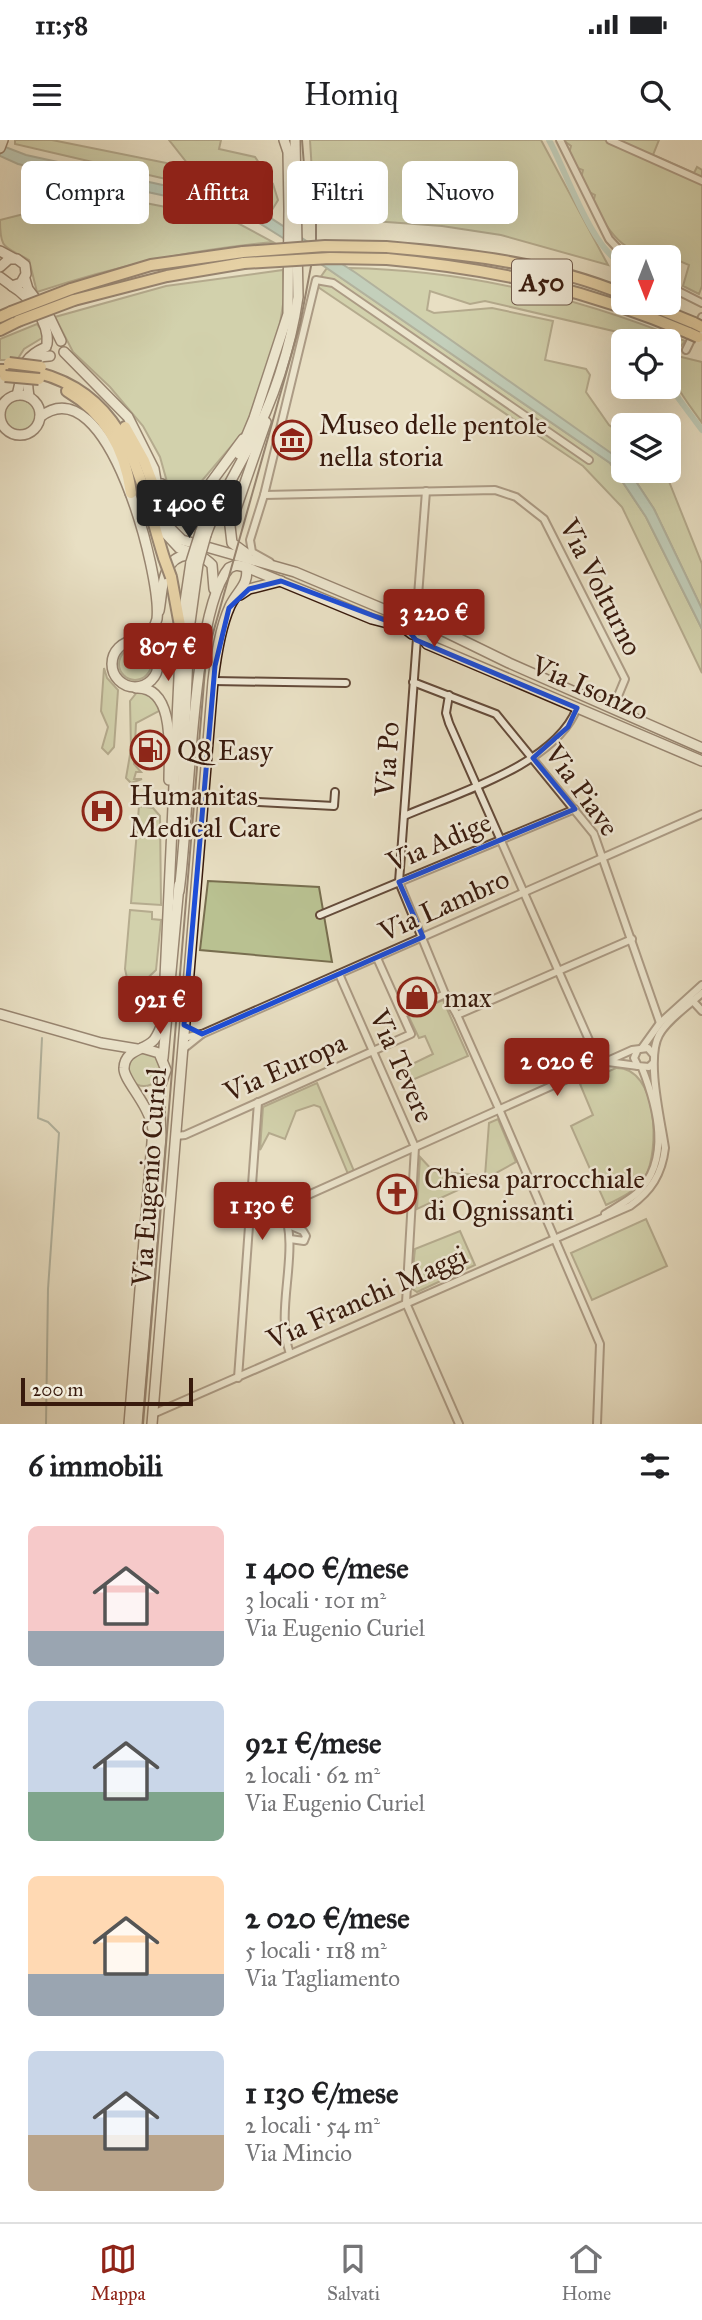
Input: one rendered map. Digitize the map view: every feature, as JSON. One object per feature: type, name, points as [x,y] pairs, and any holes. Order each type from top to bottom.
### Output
[{"type":"highway","name":"A50","points":[[387,253],[557,285],[698,329]]},
{"type":"highway","name":"A50","points":[[5,314],[73,295],[244,258],[330,258],[387,253],[482,258],[548,269],[611,290]]},
{"type":"highway","name":"A50","points":[[0,330],[73,295]]},
{"type":"highway","points":[[669,315],[698,329]]},
{"type":"highway","points":[[3,370],[40,373],[78,381],[112,408],[144,461],[160,505]]},
{"type":"highway","points":[[40,373],[73,395],[104,422],[122,452],[131,492]]},
{"type":"highway","points":[[40,373],[70,384],[86,395],[115,423],[134,459],[185,630]]},
{"type":"main road","points":[[0,148],[3,140]]},
{"type":"main road","name":"Via Eugenio Curiel","points":[[284,140],[289,161]]},
{"type":"main road","name":"Via Eugenio Curiel","points":[[294,161],[295,140]]},
{"type":"main road","name":"Via Eugenio Curiel","points":[[203,534],[254,436],[276,383],[295,315],[293,224]]},
{"type":"main road","points":[[0,251],[25,265],[28,289],[50,318],[64,352],[114,401],[132,424],[157,461],[164,493],[170,500],[185,505],[199,497]]},
{"type":"main road","points":[[0,267],[13,258]]},
{"type":"main road","name":"Via Eugenio Curiel","points":[[139,1049],[153,1041],[163,1021],[185,630],[197,559],[203,534],[247,435],[284,329],[294,273]]},
{"type":"main road","points":[[0,278],[47,327],[48,349],[58,357],[64,352]]},
{"type":"main road","points":[[7,287],[25,279]]},
{"type":"main road","points":[[29,397],[27,374],[32,361],[48,349],[52,340],[61,341]]},
{"type":"main road","points":[[48,349],[29,356],[24,362],[17,395],[1,407],[2,425],[17,435],[35,429],[40,417],[47,412],[63,410],[73,412],[94,428],[115,455],[131,492],[154,578],[157,618]]},
{"type":"main road","points":[[276,383],[255,460],[237,504],[230,532],[236,548],[281,568]]},
{"type":"main road","points":[[17,395],[29,397],[38,405],[40,417]]},
{"type":"main road","points":[[132,424],[154,470],[165,533],[171,543],[215,571],[212,608]]},
{"type":"main road","points":[[160,505],[176,516],[186,514],[196,505],[199,497],[247,435]]},
{"type":"main road","name":"Via Isonzo","points":[[164,522],[182,540],[295,572],[407,619],[423,621],[509,663],[702,748]]},
{"type":"main road","points":[[142,642],[157,618],[167,569],[174,559],[219,559],[234,554]]},
{"type":"main road","points":[[179,891],[200,665],[207,626],[223,575],[241,566],[246,583],[295,572]]},
{"type":"main road","name":"Via Isonzo","points":[[241,566],[372,619],[402,627],[428,644],[702,761]]},
{"type":"main road","points":[[233,600],[248,590],[281,581]]},
{"type":"main road","name":"Via Eugenio Curiel","points":[[153,1419],[213,681],[217,653],[233,600],[246,583]]},
{"type":"main road","points":[[423,621],[429,632],[417,637],[412,624],[423,621]]},
{"type":"main road","points":[[158,662],[195,642],[207,626]]},
{"type":"main road","points":[[136,688],[155,677],[158,662],[153,650],[142,642],[124,644],[112,659],[113,671],[120,682],[136,688],[153,692],[165,710],[169,826]]},
{"type":"main road","name":"Via Eugenio Curiel","points":[[163,1058],[179,891],[184,655]]},
{"type":"main road","points":[[0,1014],[100,1044],[153,1049],[163,1058],[166,1072],[161,1083],[161,1136],[137,1424]]},
{"type":"main road","points":[[100,1044],[125,1062]]},
{"type":"main road","points":[[129,1424],[153,1130],[146,1104],[125,1077],[125,1062],[139,1049]]},
{"type":"main road","points":[[136,1088],[151,1089],[161,1083]]},
{"type":"street","points":[[560,140],[609,239],[615,245]]},
{"type":"street","points":[[610,140],[702,181]]},
{"type":"street","points":[[281,568],[252,552],[249,547],[316,280],[333,283],[589,460]]},
{"type":"street","points":[[681,292],[702,303]]},
{"type":"street","points":[[686,350],[698,329]]},
{"type":"street","name":"Via Volturno","points":[[264,495],[495,490],[516,496],[544,519],[625,679],[612,708]]},
{"type":"street","points":[[423,621],[418,596],[426,491]]},
{"type":"street","name":"Via Po","points":[[399,882],[417,637]]},
{"type":"street","points":[[213,681],[346,683]]},
{"type":"street","name":"Via Piave","points":[[413,682],[496,714],[594,834],[604,856],[660,1023]]},
{"type":"street","points":[[449,695],[446,713],[449,723],[559,971],[603,1063]]},
{"type":"street","points":[[404,816],[533,758],[568,727],[577,708]]},
{"type":"street","points":[[203,799],[334,806],[335,792]]},
{"type":"street","name":"Via Adige","points":[[320,915],[575,808]]},
{"type":"street","name":"Via Lambro","points":[[202,1034],[702,814]]},
{"type":"street","points":[[399,882],[424,937],[445,994],[499,1109],[600,1344],[597,1424]]},
{"type":"street","points":[[457,1015],[632,939]]},
{"type":"street","points":[[377,958],[403,1014],[445,994]]},
{"type":"street","name":"Via Tevere","points":[[339,974],[415,1147],[406,1303]]},
{"type":"street","points":[[250,1221],[632,1050],[640,1049],[653,1054],[660,1033],[702,985]]},
{"type":"street","points":[[640,1049],[660,1023],[702,993]]},
{"type":"street","points":[[691,999],[702,1011]]},
{"type":"street","name":"Via Europa","points":[[176,1136],[186,1135],[411,1034],[403,1014]]},
{"type":"street","points":[[184,1025],[202,1034]]},
{"type":"street","points":[[183,1038],[202,1034]]},
{"type":"street","points":[[182,1050],[202,1034]]},
{"type":"street","name":"Via Franchi Maggi","points":[[597,1219],[638,1193],[650,1178],[657,1161],[653,1092],[634,1058],[640,1049]]},
{"type":"street","name":"Via Franchi Maggi","points":[[153,1419],[290,1354],[597,1219],[622,1211],[644,1196],[656,1180],[663,1161],[653,1054]]},
{"type":"street","points":[[603,1063],[640,1067],[653,1063]]},
{"type":"street","points":[[238,1378],[258,1102]]},
{"type":"street","points":[[283,1207],[291,1226],[283,1335],[290,1354]]},
{"type":"street","points":[[289,1238],[304,1241],[306,1237],[303,1231],[291,1226]]},
{"type":"street","points":[[406,1303],[459,1424]]},
{"type":"highlighted area","points":[[281,581],[406,628],[416,640],[577,708],[568,727],[533,758],[575,809],[399,882],[423,937],[202,1034],[184,1025],[215,666],[229,608],[249,589]]},
{"type":"green space","points":[[15,140],[52,140],[163,162],[163,178],[149,175],[149,161],[88,161],[15,144]]},
{"type":"green space","points":[[169,140],[221,140],[219,149],[255,157],[258,161],[186,161]]},
{"type":"green space","points":[[310,140],[541,140],[608,265],[501,235],[414,224],[518,224],[518,161],[402,161],[402,223],[388,222],[388,161],[311,161]]},
{"type":"green space","points":[[563,140],[659,140],[653,155],[694,173],[697,167],[702,170],[702,286],[699,294],[683,286],[689,265],[681,262],[681,245],[625,245],[614,235],[593,203],[595,195],[589,192],[581,178],[583,170],[575,167],[569,154],[571,146]]},
{"type":"green space","points":[[273,184],[278,200],[273,208]]},
{"type":"green space","points":[[149,204],[163,206],[163,224],[239,224],[273,242],[154,260],[37,292],[29,260],[3,243],[0,220],[21,215],[21,224],[149,224]]},
{"type":"green space","points":[[327,268],[610,463],[611,483],[623,483],[646,517],[702,629],[702,673],[622,507],[583,466],[315,285]]},
{"type":"green space","points":[[348,268],[435,274],[520,288],[603,311],[654,329],[611,330],[485,301],[470,304],[430,291],[427,310],[434,313],[492,308],[553,321],[545,360],[586,369],[590,375],[586,392],[611,426],[611,454]]},
{"type":"green space","points":[[283,270],[284,298],[279,330],[245,430],[189,496],[176,498],[169,489],[160,457],[143,426],[110,387],[73,352],[55,317],[166,286]]},
{"type":"green space","points":[[37,324],[42,331],[42,338],[24,349],[17,360],[0,360],[0,339]]},
{"type":"green space","points":[[681,357],[702,362],[702,423],[681,392]]},
{"type":"green space","points":[[20,398],[32,403],[37,415],[32,427],[20,432],[8,427],[3,415],[8,403]]},
{"type":"green space","points":[[637,483],[670,483],[702,564],[702,609],[654,509]]},
{"type":"green space","points":[[135,648],[147,652],[151,664],[147,676],[135,680],[123,676],[119,664],[123,652]]},
{"type":"green space","points":[[104,668],[107,678],[118,690],[114,747],[108,754],[102,748],[108,727],[101,711]]},
{"type":"green space","points":[[138,691],[149,693],[161,710],[136,723],[134,764],[141,772],[136,772],[134,779],[142,779],[131,783],[126,778],[131,749],[130,701]]},
{"type":"green space","points":[[139,806],[153,808],[160,816],[161,905],[131,903]]},
{"type":"green space","points":[[208,881],[319,887],[332,962],[200,950]]},
{"type":"green space","points":[[130,910],[152,912],[152,919],[161,920],[156,970],[136,989],[127,978],[125,969]]},
{"type":"green space","points":[[443,1000],[468,1056],[410,1081],[404,1068],[433,1054],[425,1036],[419,1038],[408,1015]]},
{"type":"green space","points":[[144,1052],[156,1057],[161,1069],[156,1081],[144,1086],[132,1081],[127,1069],[132,1057]]},
{"type":"green space","points":[[616,1068],[630,1071],[648,1095],[652,1112],[653,1149],[650,1165],[641,1182],[628,1194],[606,1205],[571,1126],[593,1115],[580,1084]]},
{"type":"green space","points":[[317,1083],[354,1171],[348,1174],[320,1107],[314,1105],[296,1111],[285,1139],[269,1133],[260,1150],[263,1107]]},
{"type":"green space","points":[[498,1119],[516,1162],[494,1174],[493,1185],[471,1184],[417,1209],[420,1157],[433,1171],[485,1176],[489,1123]]},
{"type":"green space","points":[[646,1219],[667,1266],[592,1300],[571,1253]]},
{"type":"green space","points":[[460,1231],[475,1265],[417,1292],[411,1288],[415,1249]]},
{"type":"water","points":[[0,145],[26,155],[53,161],[21,161],[21,165],[0,156]]},
{"type":"water","points":[[149,182],[163,185],[163,195],[149,192]]},
{"type":"water","points":[[273,219],[356,273],[611,453],[611,464],[610,463],[261,224],[273,224]]},
{"type":"water","points":[[623,483],[637,483],[654,509],[702,609],[702,629],[646,517]]},
{"type":"waterway","points":[[549,140],[590,227],[611,255]]},
{"type":"waterway","points":[[679,399],[702,430]]},
{"type":"waterway","points":[[42,1038],[38,1118],[48,1122],[59,1133],[48,1289],[46,1424]]},
{"type":"tram line","points":[[143,1424],[206,658],[300,324],[316,240],[316,215],[304,165],[302,140]]},
{"type":"place","name":"Museo delle pentole nella storia","points":[[292,440]]},
{"type":"place","name":"Q8 Easy","points":[[150,750]]},
{"type":"place","name":"Humanitas Medical Care","points":[[102,811]]},
{"type":"place","name":"max","points":[[417,997]]},
{"type":"place","name":"Chiesa parrocchiale di Ognissanti","points":[[397,1194]]}]
